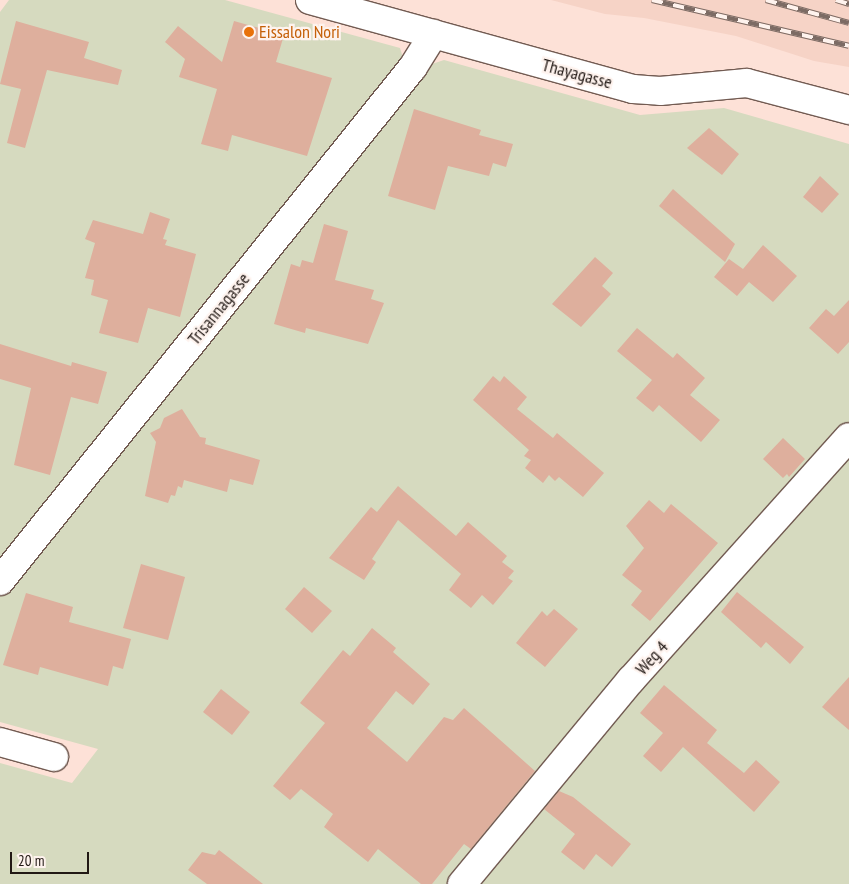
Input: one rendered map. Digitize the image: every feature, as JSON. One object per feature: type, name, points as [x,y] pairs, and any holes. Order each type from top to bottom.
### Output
[{"type":"street","name":"Thayagasse","points":[[310,0],[633,89],[660,91],[747,83],[849,110]]},
{"type":"street","name":"Trisannagasse","points":[[0,581],[413,67],[434,34]]},
{"type":"street","name":"Weg 4","points":[[462,884],[631,680],[849,437]]},
{"type":"street","points":[[0,742],[54,757]]},
{"type":"shaded area","points":[[551,0],[849,0],[849,67],[814,61],[736,36],[644,18],[605,14]]},
{"type":"green space","points":[[9,0],[225,0],[400,48],[404,61],[0,563],[0,12]]},
{"type":"green space","points":[[444,60],[640,115],[724,108],[849,144],[849,884],[0,884],[0,763],[72,783],[98,749],[0,722],[0,596],[426,66]]},
{"type":"building","points":[[16,21],[89,42],[84,58],[122,70],[118,85],[47,70],[25,148],[7,143],[21,89],[0,84]]},
{"type":"building","points":[[234,21],[284,35],[276,62],[332,78],[307,156],[232,135],[228,151],[201,144],[217,89],[179,77],[185,59],[165,42],[178,26],[222,62]]},
{"type":"building","points":[[414,109],[481,130],[479,135],[513,144],[506,167],[493,163],[489,176],[448,166],[435,210],[388,196]]},
{"type":"building","points":[[709,128],[739,154],[722,175],[687,148]]},
{"type":"building","points":[[820,176],[839,194],[822,213],[803,197]]},
{"type":"building","points":[[673,189],[735,244],[725,262],[659,206]]},
{"type":"building","points":[[150,212],[170,219],[163,239],[167,240],[165,245],[196,254],[180,317],[148,308],[138,343],[99,333],[108,300],[91,295],[94,280],[85,278],[95,243],[85,239],[93,220],[143,234]]},
{"type":"building","points":[[324,224],[348,231],[335,280],[374,290],[371,299],[384,303],[368,344],[306,328],[305,333],[274,324],[291,264],[300,267],[302,260],[313,263]]},
{"type":"building","points":[[763,245],[797,276],[773,302],[749,282],[737,296],[714,277],[729,259],[743,269]]},
{"type":"building","points":[[595,257],[613,273],[602,286],[611,294],[581,327],[552,304]]},
{"type":"building","points":[[849,300],[849,342],[838,354],[809,328],[826,309],[834,316]]},
{"type":"building","points":[[637,328],[673,358],[677,353],[705,378],[690,395],[720,420],[701,442],[659,405],[653,412],[636,398],[652,380],[617,351]]},
{"type":"building","points":[[0,344],[71,366],[72,362],[107,372],[98,404],[71,397],[50,475],[14,465],[31,388],[0,379]]},
{"type":"building","points":[[493,376],[500,382],[504,376],[527,397],[517,409],[553,438],[557,433],[604,473],[583,497],[559,477],[555,481],[549,475],[543,483],[525,468],[531,460],[524,456],[529,450],[473,400]]},
{"type":"building","points":[[182,409],[200,437],[206,438],[205,444],[260,460],[253,485],[230,479],[227,492],[184,480],[182,488],[178,486],[175,496],[171,495],[168,503],[145,496],[156,442],[150,433],[160,428],[164,418]]},
{"type":"building","points":[[783,438],[805,459],[789,477],[787,474],[783,478],[763,459]]},
{"type":"building","points":[[398,486],[456,536],[468,522],[507,556],[502,562],[514,571],[508,578],[513,581],[493,605],[482,595],[471,608],[449,590],[461,574],[398,520],[372,559],[376,562],[364,580],[329,558],[371,507],[377,512]]},
{"type":"building","points":[[649,500],[664,513],[671,504],[718,543],[650,621],[631,605],[642,591],[622,575],[644,548],[626,526]]},
{"type":"building","points":[[141,564],[185,577],[168,640],[123,628]]},
{"type":"building","points":[[304,587],[332,611],[312,633],[285,609]]},
{"type":"building","points":[[737,592],[804,647],[790,664],[766,642],[761,648],[721,612]]},
{"type":"building","points":[[26,593],[73,607],[69,622],[131,639],[123,669],[113,666],[108,686],[40,667],[38,675],[3,665]]},
{"type":"building","points":[[554,609],[578,629],[545,667],[516,643],[542,611],[547,616]]},
{"type":"building","points":[[372,628],[396,648],[393,652],[430,684],[413,705],[396,691],[367,728],[407,762],[444,717],[453,720],[464,708],[535,771],[471,849],[464,844],[432,884],[421,884],[378,849],[368,862],[324,827],[333,814],[301,789],[290,800],[273,786],[325,723],[300,703],[343,650],[350,656]]},
{"type":"building","points":[[849,677],[849,730],[822,707]]},
{"type":"building","points":[[664,685],[717,730],[707,743],[744,773],[756,760],[780,782],[754,812],[683,747],[661,772],[643,756],[663,733],[640,713]]},
{"type":"building","points":[[221,689],[250,712],[232,735],[203,712]]},
{"type":"building","points":[[559,791],[573,797],[631,844],[612,867],[596,854],[584,870],[561,852],[575,834],[544,809]]},
{"type":"building","points":[[219,850],[263,884],[207,884],[188,870],[202,852],[215,855]]},
{"type":"railway","points":[[652,0],[849,46]]},
{"type":"railway","points":[[766,0],[849,23]]},
{"type":"railway","points":[[836,0],[849,4]]},
{"type":"place","name":"Eissalon Nori","points":[[249,32]]}]
